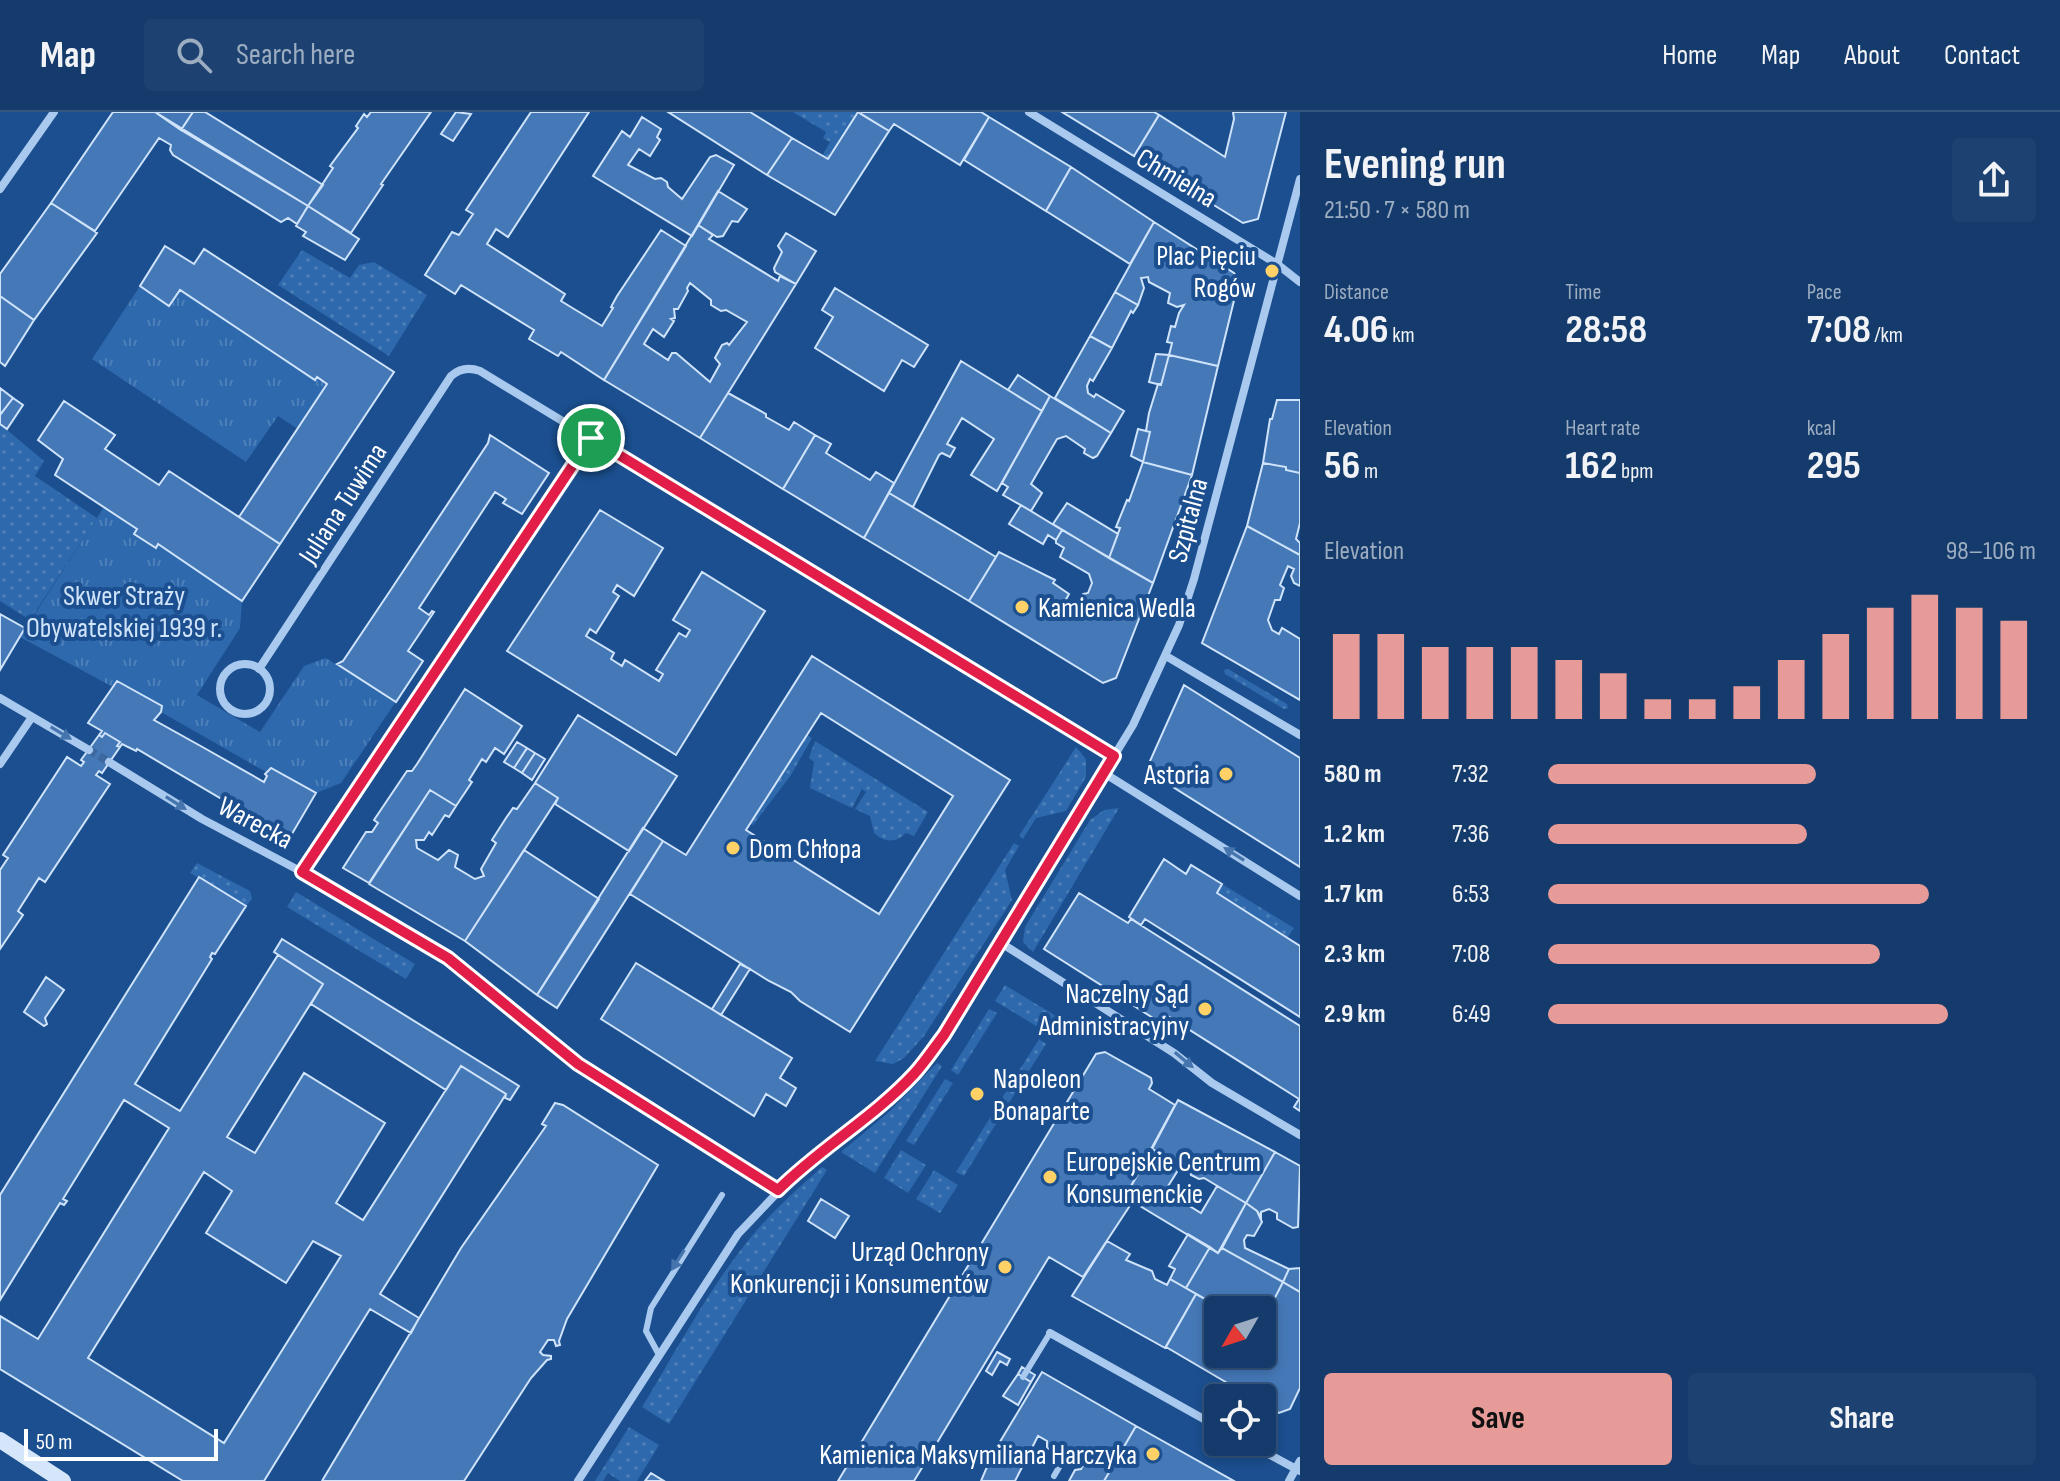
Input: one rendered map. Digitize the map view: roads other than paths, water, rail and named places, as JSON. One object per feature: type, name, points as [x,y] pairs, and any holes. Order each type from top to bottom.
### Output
[{"type":"street","points":[[0,189],[54,112]]},
{"type":"street","name":"Chmielna","points":[[1029,112],[1277,264],[1300,282]]},
{"type":"street","name":"Szpitalna","points":[[578,1481],[658,1353],[738,1234],[778,1190],[913,1075],[944,1035],[1133,725],[1166,656],[1194,579],[1300,179]]},
{"type":"street","name":"Juliana Tuwima","points":[[259,669],[451,376],[467,368],[480,371],[591,438]]},
{"type":"street","points":[[302,872],[591,438],[1114,756]]},
{"type":"street","points":[[1166,656],[1300,735]]},
{"type":"street","points":[[244,664],[259,669],[269,682],[268,699],[256,711],[240,714],[231,711],[220,691],[224,676],[229,670],[244,664]]},
{"type":"street","points":[[0,698],[89,750]]},
{"type":"street","points":[[0,764],[32,717]]},
{"type":"street","name":"Warecka","points":[[109,762],[202,819],[302,872],[448,958],[593,1074],[778,1190]]},
{"type":"street","points":[[1104,773],[1300,896]]},
{"type":"street","points":[[1001,943],[1174,1053],[1212,1083],[1300,1135]]},
{"type":"street","points":[[1050,1333],[1204,1419]]},
{"type":"street","points":[[0,1440],[63,1481]]},
{"type":"street","points":[[1276,1456],[1299,1467],[1289,1481]]},
{"type":"lane","points":[[658,1353],[646,1331],[651,1308],[722,1195]]},
{"type":"lane","points":[[1023,1377],[1050,1333]]},
{"type":"lane","points":[[1054,1476],[1068,1452]]},
{"type":"tunnel","points":[[89,750],[109,762]]},
{"type":"place","name":"Plac Pięciu Rogów","points":[[1272,271]]},
{"type":"place","name":"Kamienica Wedla","points":[[1022,607]]},
{"type":"place","name":"Astoria","points":[[1226,774]]},
{"type":"place","name":"Dom Chłopa","points":[[733,848]]},
{"type":"place","name":"Naczelny Sąd Administracyjny","points":[[1205,1009]]},
{"type":"place","name":"Napoleon Bonaparte","points":[[977,1094]]},
{"type":"place","name":"Europejskie Centrum Konsumenckie","points":[[1050,1177]]},
{"type":"place","name":"Urząd Ochrony Konkurencji i Konsumentów","points":[[1005,1267]]},
{"type":"place","name":"Kamienica Maksymiliana Harczyka","points":[[1153,1454]]},
{"type":"park label","name":"Skwer Straży Obywatelskiej 1939 r.","points":[[124,611]]}]
